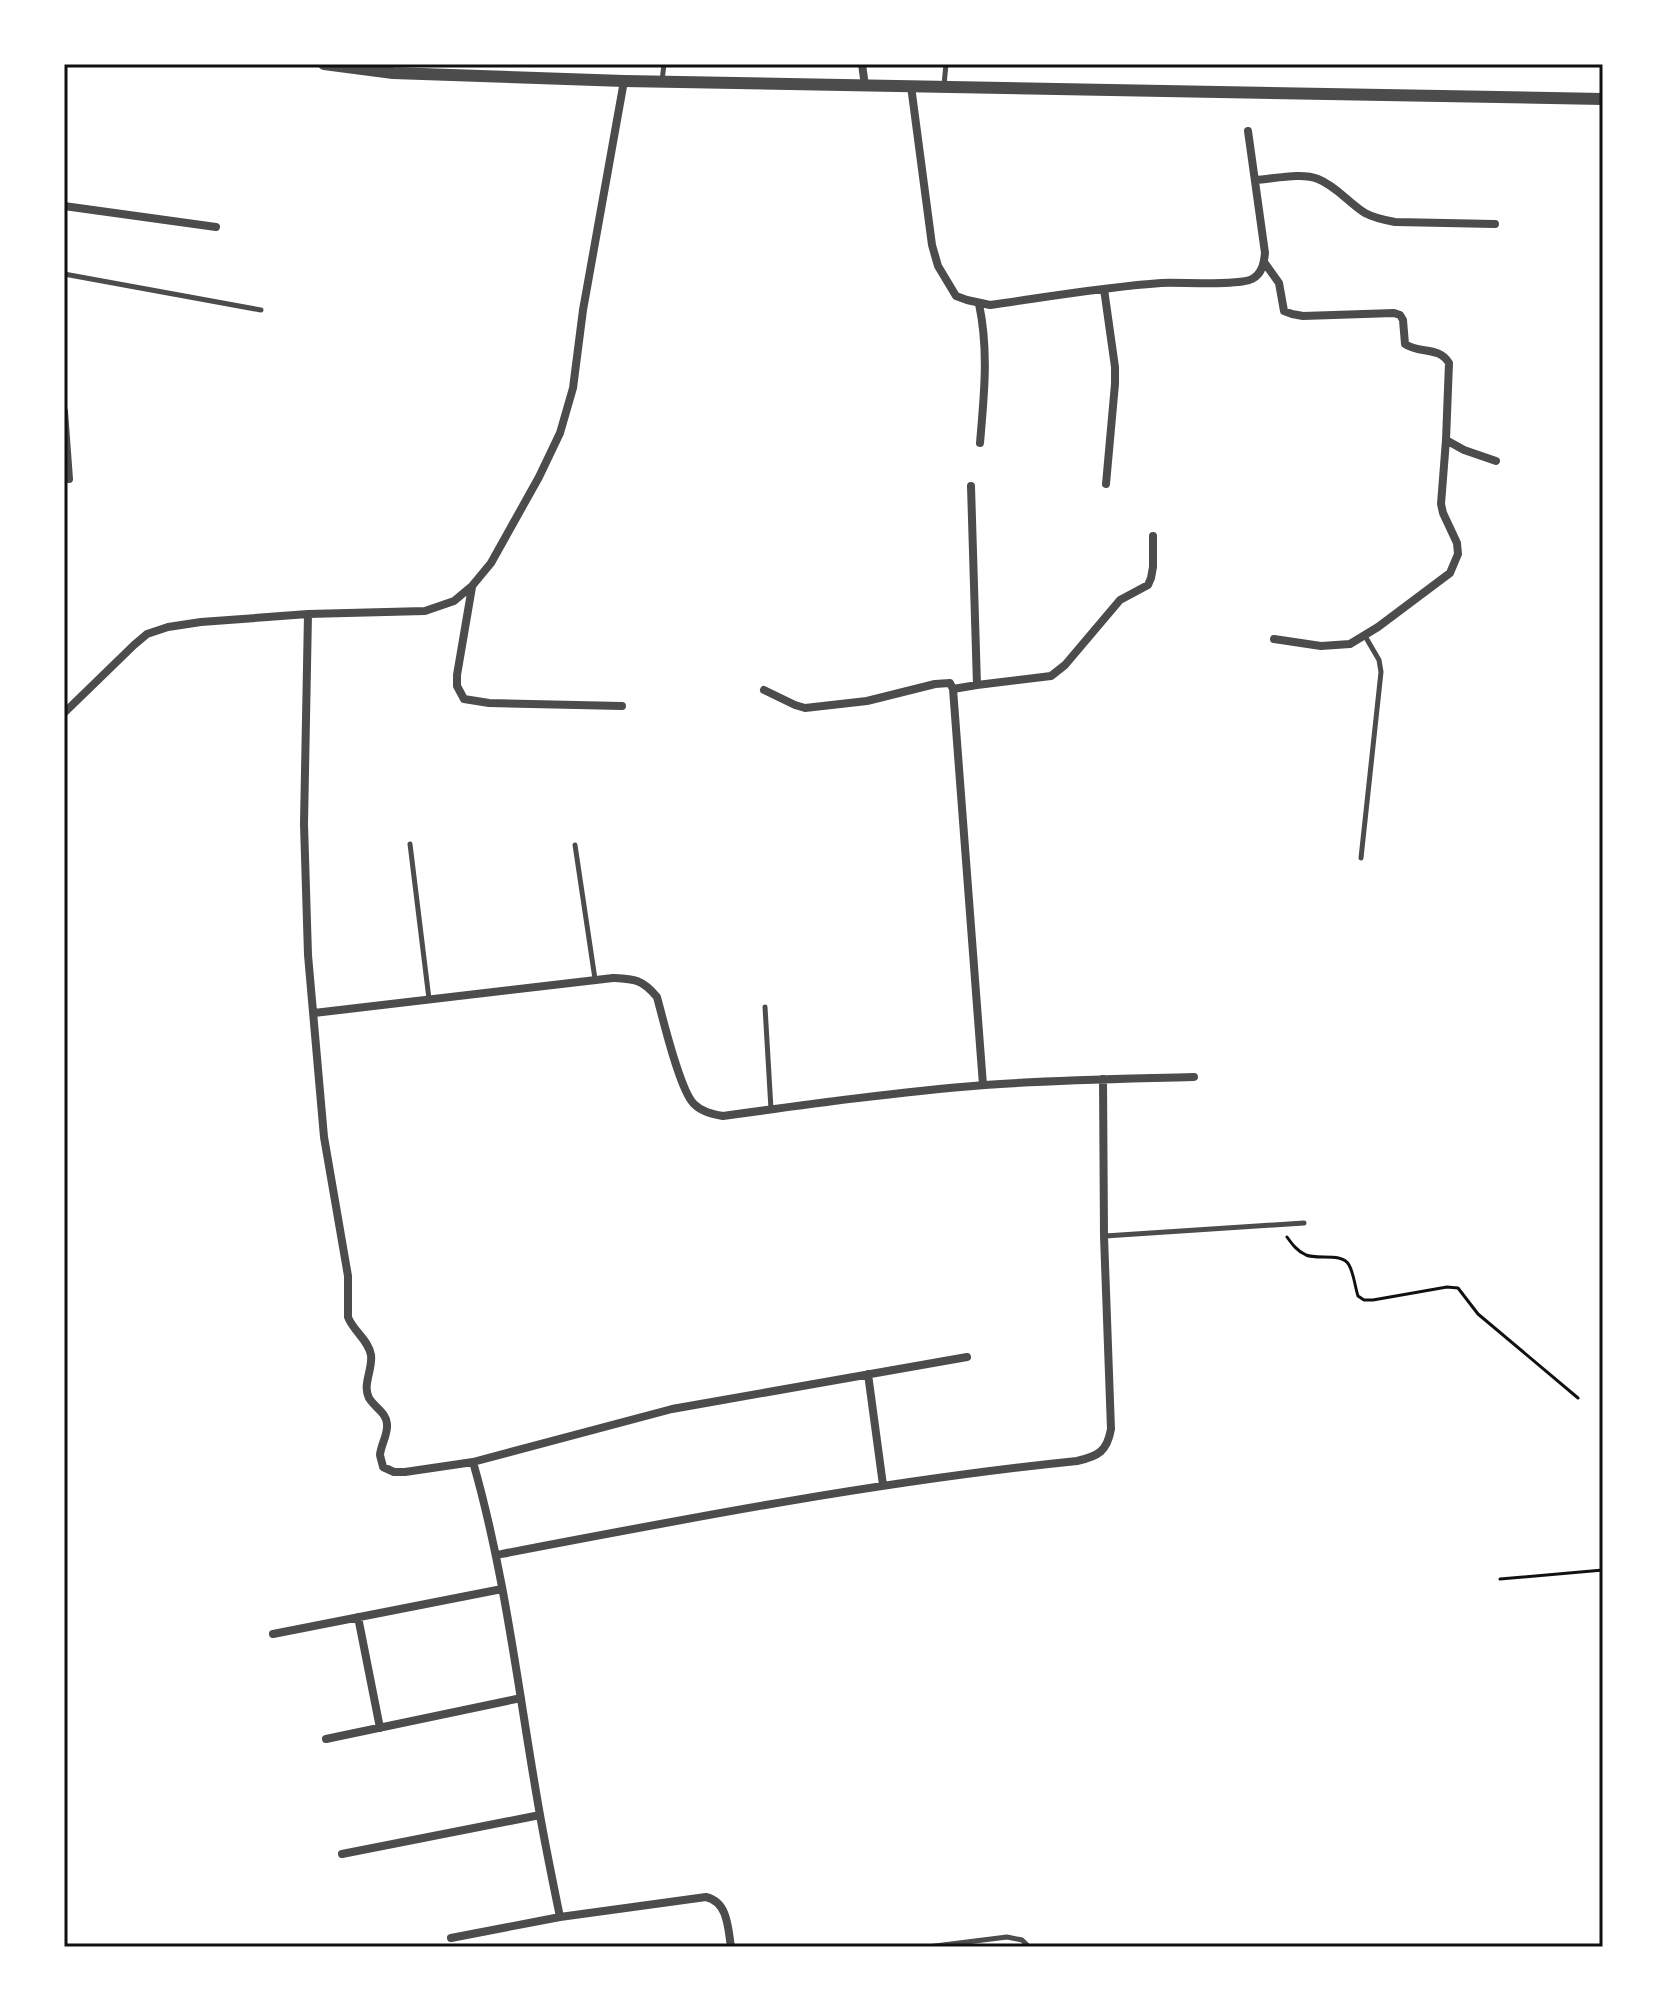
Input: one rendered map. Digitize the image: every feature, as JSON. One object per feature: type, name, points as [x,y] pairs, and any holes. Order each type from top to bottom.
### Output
[{"type":"street","points":[[324,64],[393,73],[624,81],[1603,99]]},
{"type":"street","points":[[862,64],[865,86]]},
{"type":"street","points":[[64,713],[147,634],[168,627],[308,614],[425,611],[454,601],[472,586],[491,563],[560,433],[573,388],[583,310],[624,81]]},
{"type":"street","points":[[911,86],[928,223],[938,266],[956,296],[979,304],[1160,283],[1241,282],[1253,279],[1260,272],[1265,253],[1248,131]]},
{"type":"street","points":[[1255,180],[1317,178],[1365,213],[1395,222],[1495,224]]},
{"type":"street","points":[[64,206],[216,227]]},
{"type":"street","points":[[1264,262],[1279,283],[1284,311],[1303,316],[1394,313],[1403,320],[1405,344],[1411,348],[1440,352],[1446,357],[1449,363],[1441,504],[1457,543],[1458,554],[1450,573],[1350,644],[1333,646],[1274,639]]},
{"type":"street","points":[[1104,289],[1115,367],[1106,484]]},
{"type":"street","points":[[979,304],[986,354],[980,443]]},
{"type":"street","points":[[64,411],[69,479]]},
{"type":"street","points":[[1446,440],[1496,461]]},
{"type":"street","points":[[971,486],[977,685]]},
{"type":"street","points":[[953,689],[1051,676],[1065,665],[1120,600],[1148,585],[1153,567],[1153,536]]},
{"type":"street","points":[[472,586],[457,675],[457,686],[464,699],[489,703],[622,706]]},
{"type":"street","points":[[308,614],[304,824],[308,955],[324,1137],[348,1276],[348,1317],[370,1351],[372,1358],[367,1395],[383,1413],[387,1428],[380,1456],[383,1467],[394,1472],[405,1472],[473,1462],[672,1409],[967,1357]]},
{"type":"street","points":[[764,690],[805,708],[867,701],[950,683],[953,689],[983,1085]]},
{"type":"street","points":[[314,1013],[613,978],[631,979],[647,985],[657,997],[684,1089],[693,1103],[706,1113],[723,1116],[859,1097],[983,1085],[1194,1077]]},
{"type":"street","points":[[496,1555],[742,1508],[981,1471],[1077,1461],[1101,1452],[1108,1443],[1111,1429],[1104,1236],[1103,1079]]},
{"type":"street","points":[[868,1374],[883,1485]]},
{"type":"street","points":[[473,1462],[496,1555],[560,1917]]},
{"type":"street","points":[[273,1634],[502,1589]]},
{"type":"street","points":[[358,1617],[380,1728]]},
{"type":"street","points":[[326,1739],[521,1698]]},
{"type":"street","points":[[342,1854],[540,1815]]},
{"type":"street","points":[[451,1938],[560,1917],[706,1897],[714,1899],[721,1906],[731,1947]]},
{"type":"lane","points":[[662,82],[664,64]]},
{"type":"lane","points":[[944,86],[946,64]]},
{"type":"lane","points":[[64,274],[261,310]]},
{"type":"lane","points":[[1361,858],[1381,672],[1379,660],[1365,636]]},
{"type":"lane","points":[[410,844],[429,1000]]},
{"type":"lane","points":[[575,845],[595,980]]},
{"type":"lane","points":[[765,1007],[771,1109]]},
{"type":"lane","points":[[1104,1236],[1304,1223]]},
{"type":"lane","points":[[927,1947],[1007,1937],[1022,1940],[1029,1947]]},
{"type":"path","points":[[1277,1225],[1296,1249],[1307,1255],[1344,1259],[1349,1264],[1358,1296],[1364,1300],[1458,1288],[1478,1314],[1578,1398]]},
{"type":"path","points":[[1500,1579],[1603,1570]]}]
